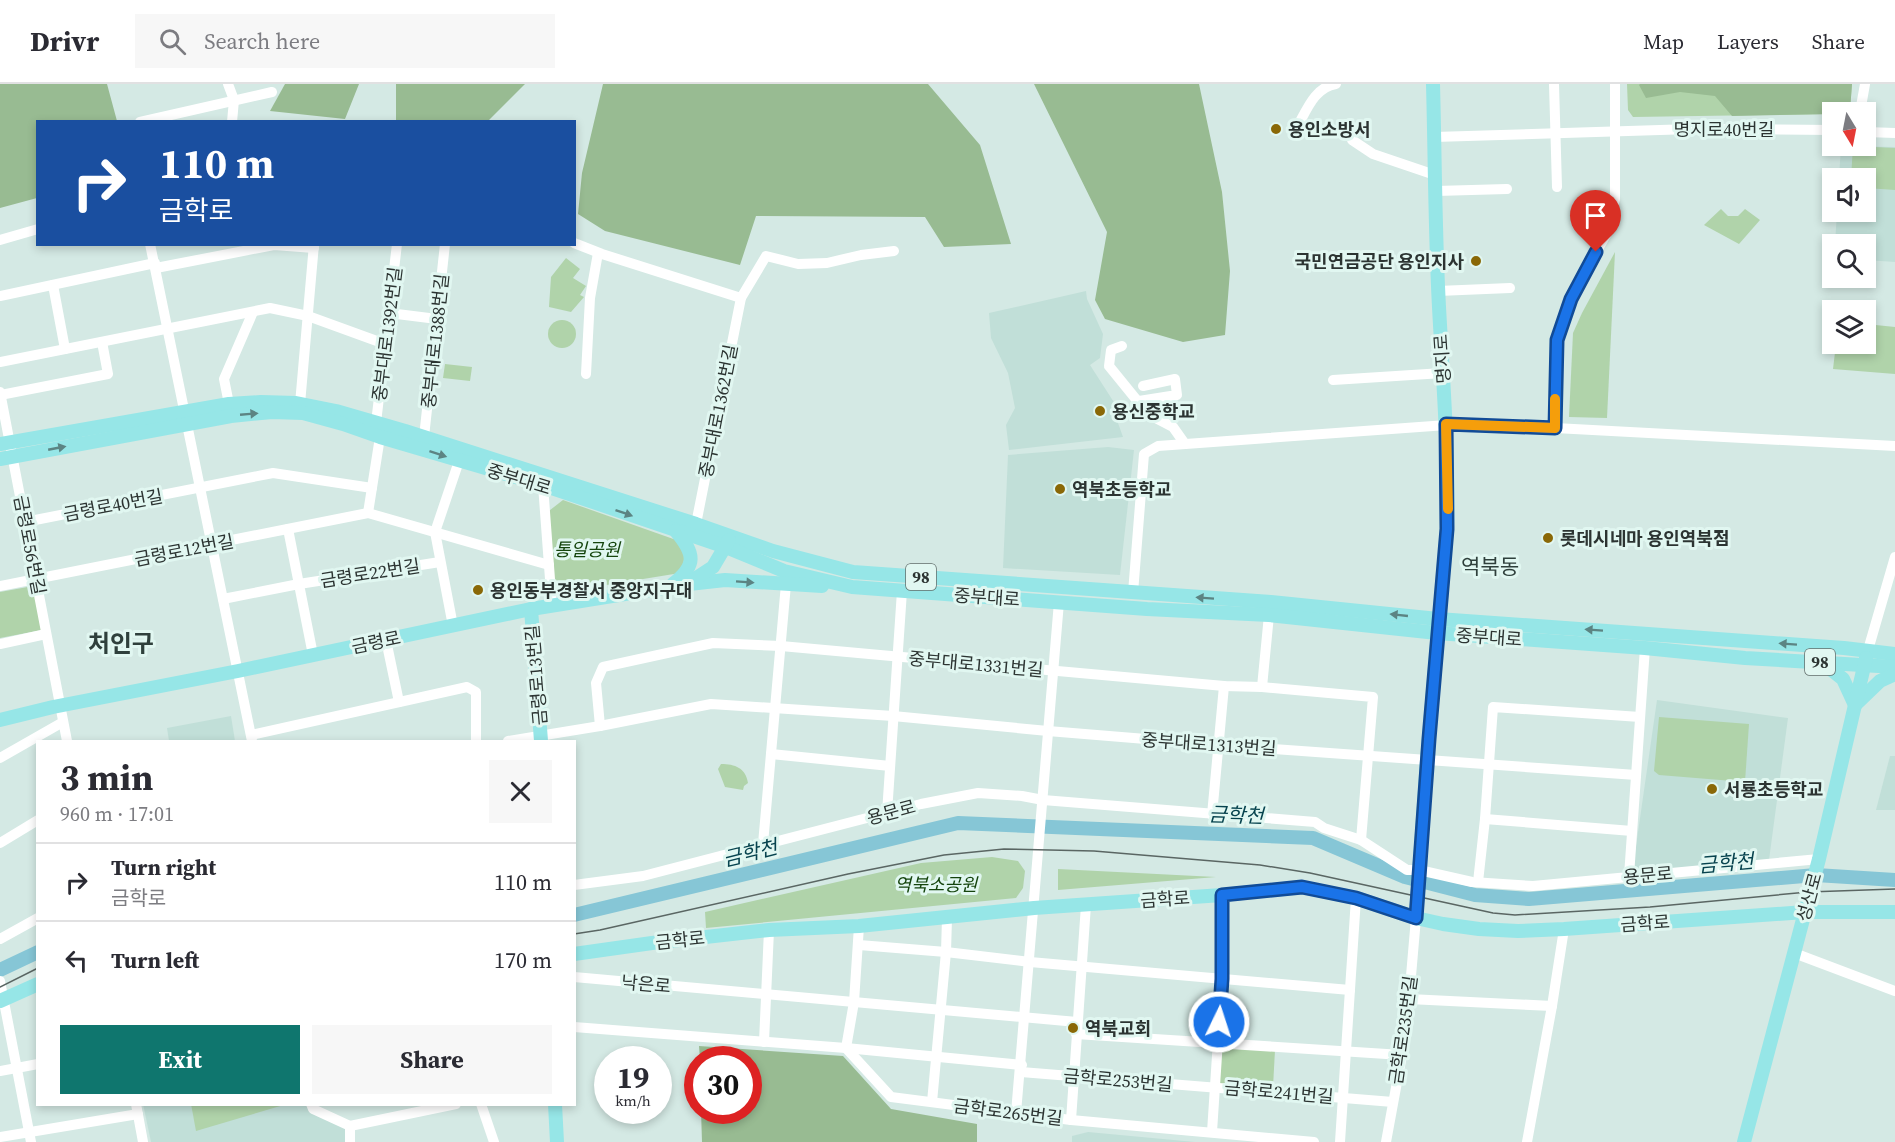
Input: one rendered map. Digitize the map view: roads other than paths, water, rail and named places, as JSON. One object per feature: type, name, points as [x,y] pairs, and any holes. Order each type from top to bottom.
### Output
[{"type":"main road","name":"명지로","points":[[1416,913],[1447,529],[1446,424],[1438,291],[1433,84]]},
{"type":"main road","name":"중부대로","points":[[6,458],[229,404],[261,402],[300,404],[336,411],[424,437],[696,524],[784,571],[852,587],[1147,609],[1868,650],[1895,654]]},
{"type":"main road","name":"중부대로","points":[[5,443],[187,416],[231,416],[272,412],[303,413],[543,485],[675,530],[773,551],[853,572],[1271,602],[1438,626],[1645,648],[1745,658],[1895,668]]},
{"type":"main road","points":[[668,587],[685,574],[691,560],[687,545],[675,530]]},
{"type":"main road","name":"금령로","points":[[0,720],[531,609],[687,584],[713,567],[728,542]]},
{"type":"main road","points":[[687,584],[726,580],[852,587]]},
{"type":"main road","name":"금령로13번길","points":[[531,609],[541,738]]},
{"type":"main road","name":"성산로","points":[[1744,1142],[1812,887],[1868,650]]},
{"type":"main road","points":[[1823,663],[1843,679],[1855,705],[1880,681],[1895,674]]},
{"type":"main road","name":"금학로","points":[[576,954],[769,930],[859,926],[1034,908],[1302,887],[1416,913],[1443,924],[1518,931],[1805,912],[1895,912]]},
{"type":"main road","points":[[2,1000],[36,985]]},
{"type":"main road","points":[[555,1106],[557,1142]]},
{"type":"street","points":[[228,84],[234,100],[232,120]]},
{"type":"street","points":[[1296,129],[1321,90],[1336,84]]},
{"type":"street","points":[[1554,84],[1557,187]]},
{"type":"street","points":[[1555,428],[1557,340],[1574,293],[1606,235],[1615,199],[1614,84]]},
{"type":"street","points":[[1862,102],[1865,84]]},
{"type":"street","points":[[149,120],[272,92]]},
{"type":"street","name":"명지로40번길","points":[[1434,137],[1692,129],[1822,130]]},
{"type":"street","points":[[1876,132],[1895,133]]},
{"type":"street","points":[[1352,140],[1373,154],[1435,175]]},
{"type":"street","points":[[1436,191],[1507,189]]},
{"type":"street","points":[[0,240],[36,230]]},
{"type":"street","points":[[576,244],[598,253],[741,298]]},
{"type":"street","points":[[150,246],[251,738],[467,687],[476,693],[476,740]]},
{"type":"street","points":[[0,296],[263,246]]},
{"type":"street","points":[[300,404],[314,246]]},
{"type":"street","name":"중부대로1392번길","points":[[376,423],[397,246]]},
{"type":"street","name":"중부대로1388번길","points":[[424,437],[445,246]]},
{"type":"street","name":"중부대로1362번길","points":[[696,524],[741,298],[766,256],[798,264],[827,263],[861,255],[894,251]]},
{"type":"street","points":[[586,374],[590,298],[598,253]]},
{"type":"street","points":[[53,285],[65,349]]},
{"type":"street","points":[[1438,291],[1510,288]]},
{"type":"street","points":[[0,362],[270,308],[308,316],[385,344]]},
{"type":"street","points":[[229,404],[224,379],[253,312]]},
{"type":"street","points":[[389,313],[437,319]]},
{"type":"street","points":[[0,394],[108,374],[102,342]]},
{"type":"street","points":[[1122,346],[1111,350],[1109,366],[1148,414],[1173,427],[1185,444]]},
{"type":"street","points":[[1333,380],[1443,373]]},
{"type":"street","points":[[1139,401],[1177,395],[1179,378],[1143,386]]},
{"type":"street","name":"금령로56번길","points":[[0,394],[6,458],[25,522],[67,740]]},
{"type":"street","points":[[1133,592],[1144,454],[1158,446],[1446,424],[1895,446]]},
{"type":"street","points":[[368,513],[380,437]]},
{"type":"street","points":[[435,532],[459,461]]},
{"type":"street","name":"금령로40번길","points":[[25,522],[273,474],[372,488]]},
{"type":"street","points":[[543,485],[552,606]]},
{"type":"street","name":"금령로12번길","points":[[0,586],[368,513],[549,565]]},
{"type":"street","points":[[288,529],[313,655]]},
{"type":"street","name":"금령로22번길","points":[[435,532],[453,626]]},
{"type":"street","points":[[1868,650],[1895,557]]},
{"type":"street","name":"금령로22번길","points":[[223,599],[299,584],[440,562]]},
{"type":"street","points":[[763,844],[786,584]]},
{"type":"street","points":[[886,813],[902,591]]},
{"type":"street","name":"중부대로1331번길","points":[[1016,1113],[1059,602]]},
{"type":"street","points":[[1262,687],[1269,615]]},
{"type":"street","points":[[0,644],[46,634]]},
{"type":"street","points":[[386,640],[399,702]]},
{"type":"street","name":"중부대로1331번길","points":[[600,726],[596,683],[603,667],[713,643],[781,646],[1054,670]]},
{"type":"street","points":[[1629,876],[1645,648]]},
{"type":"street","points":[[1054,670],[1373,697],[1361,840]]},
{"type":"street","points":[[1212,815],[1224,686]]},
{"type":"street","points":[[519,740],[541,738],[711,704],[893,716],[1048,731]]},
{"type":"street","points":[[1478,882],[1493,707],[1640,717]]},
{"type":"street","points":[[0,758],[63,722]]},
{"type":"street","name":"중부대로1313번길","points":[[1048,731],[1636,775]]},
{"type":"street","points":[[771,754],[890,766]]},
{"type":"street","name":"용문로","points":[[576,885],[642,876],[921,804],[978,793],[1212,815],[1315,822],[1324,828],[1361,840],[1407,870],[1478,882],[1533,886],[1629,876],[1818,862]]},
{"type":"street","points":[[1485,819],[1632,831]]},
{"type":"street","points":[[0,843],[36,821]]},
{"type":"street","points":[[1212,1132],[1222,979],[1222,895]]},
{"type":"street","name":"금학로241번길","points":[[1340,1142],[1356,898]]},
{"type":"street","name":"금학로265번길","points":[[846,1048],[891,1096],[1071,1120],[1086,905]]},
{"type":"street","name":"금학로235번길","points":[[1386,1142],[1402,1055],[1416,913]]},
{"type":"street","points":[[932,1102],[947,918]]},
{"type":"street","points":[[0,939],[36,919]]},
{"type":"street","points":[[846,1048],[854,1002],[859,926]]},
{"type":"street","points":[[1527,1142],[1564,929]]},
{"type":"street","points":[[764,1042],[769,930]]},
{"type":"street","points":[[859,945],[1350,990]]},
{"type":"street","points":[[1794,953],[1892,987]]},
{"type":"street","name":"낙은로","points":[[576,977],[1077,1022]]},
{"type":"street","points":[[0,981],[30,1137]]},
{"type":"street","points":[[1409,999],[1552,1006]]},
{"type":"street","name":"금학로253번길","points":[[576,1027],[846,1048],[936,1057],[1073,1076],[1215,1087]]},
{"type":"street","points":[[1076,1034],[1402,1055]]},
{"type":"street","points":[[0,1071],[36,1064]]},
{"type":"street","name":"금학로241번길","points":[[1215,1087],[1343,1098]]},
{"type":"street","points":[[1343,1098],[1393,1102]]},
{"type":"street","points":[[312,1106],[313,1109],[350,1126],[446,1106]]},
{"type":"street","points":[[482,1106],[494,1142]]},
{"type":"street","points":[[0,1137],[30,1137],[137,1109],[143,1142]]},
{"type":"street","points":[[1071,1120],[1314,1142]]},
{"type":"street","points":[[350,1126],[350,1142]]},
{"type":"waterway","name":"금학천","points":[[576,915],[958,823],[1313,838],[1405,877],[1475,895],[1529,899],[1816,875],[1895,880]]},
{"type":"waterway","name":"금학천","points":[[0,970],[36,953]]},
{"type":"tram line","points":[[576,934],[944,855],[1004,849],[1094,851],[1260,865],[1310,873],[1493,913],[1515,915],[1650,907],[1808,892],[1895,889]]},
{"type":"tram line","points":[[0,987],[36,969]]},
{"type":"place","name":"용인소방서","points":[[1276,129]]},
{"type":"place","name":"국민연금공단 용인지사","points":[[1476,261]]},
{"type":"place","name":"용신중학교","points":[[1100,411]]},
{"type":"place","name":"역북초등학교","points":[[1060,489]]},
{"type":"place","name":"롯데시네마 용인역북점","points":[[1548,538]]},
{"type":"place","name":"용인동부경찰서 중앙지구대","points":[[478,590]]},
{"type":"place","name":"서룡초등학교","points":[[1712,789]]},
{"type":"place","name":"역북교회","points":[[1073,1028]]},
{"type":"district","name":"역북동","points":[[1490,566]]},
{"type":"district","name":"처인구","points":[[121,643]]},
{"type":"park label","name":"통일공원","points":[[587,549]]},
{"type":"park label","name":"역북소공원","points":[[936,884]]}]
